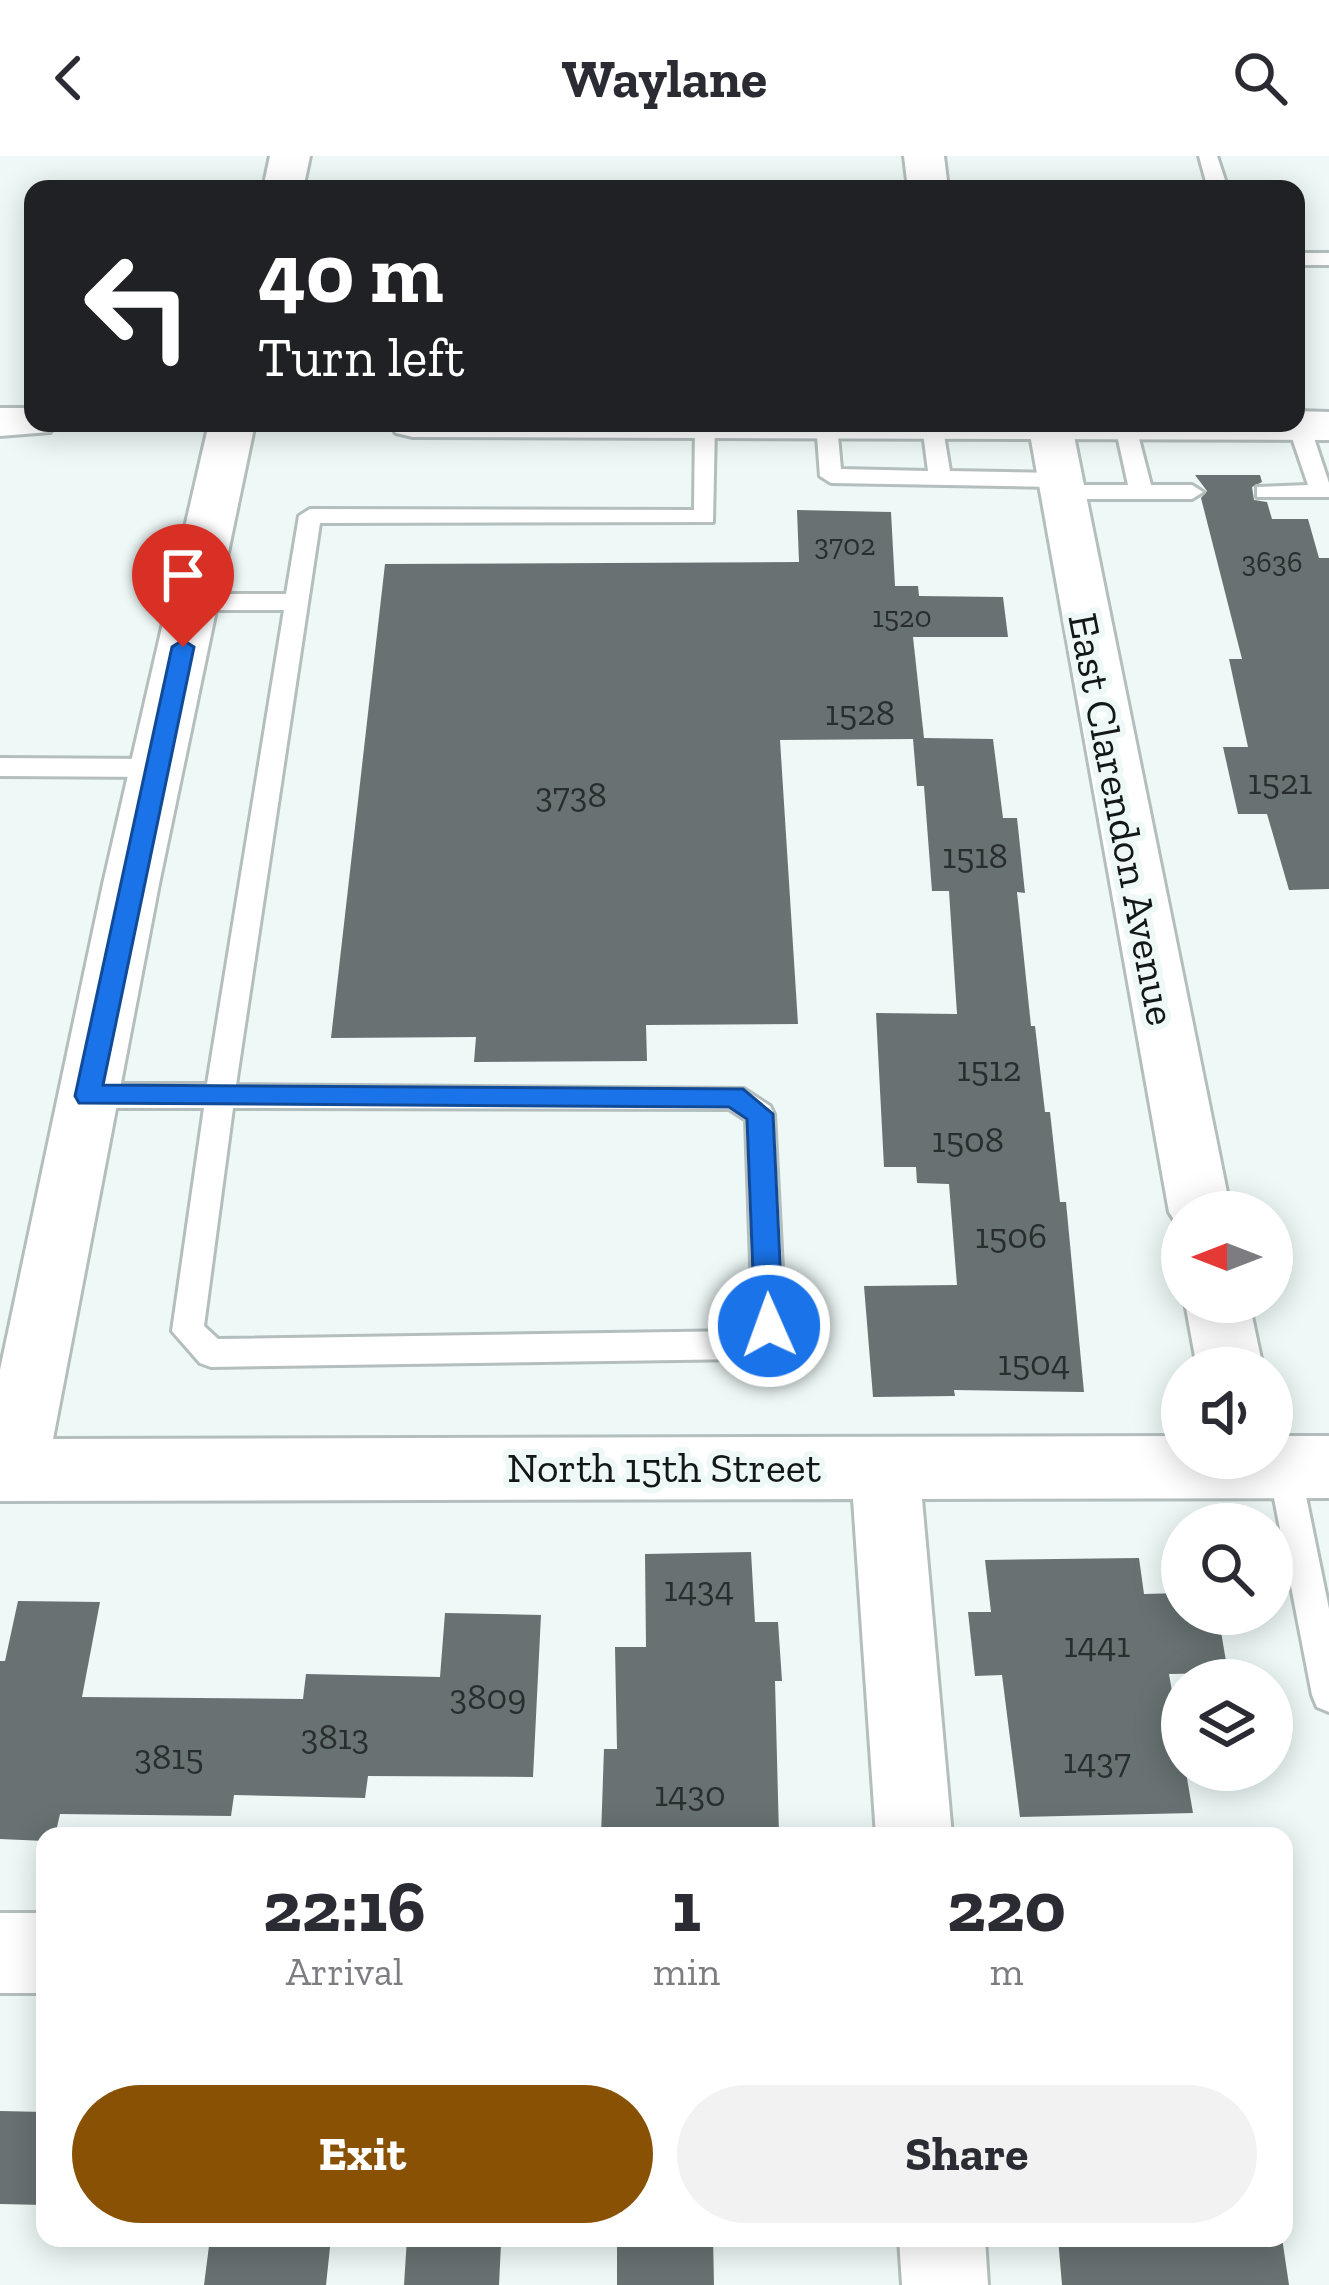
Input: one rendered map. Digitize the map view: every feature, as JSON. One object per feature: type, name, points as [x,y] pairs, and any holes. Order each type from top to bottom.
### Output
[{"type":"street","points":[[7,1470],[230,432]]},
{"type":"street","name":"East Clarendon Avenue","points":[[1050,432],[1196,1191]]},
{"type":"street","name":"North 15th Street","points":[[7,1470],[1161,1465]]},
{"type":"street","points":[[885,1466],[913,1827]]},
{"type":"street","points":[[0,1953],[36,1953]]},
{"type":"street","points":[[943,2247],[945,2285]]},
{"type":"lane","points":[[1265,492],[1321,492],[1314,426]]},
{"type":"lane","points":[[88,1096],[220,1096],[734,1097],[760,1114],[769,1326],[746,1345],[212,1352],[188,1331],[220,1096],[310,516],[705,517],[704,432]]},
{"type":"lane","points":[[827,432],[831,476],[1192,492]]},
{"type":"lane","points":[[940,478],[949,432]]},
{"type":"lane","points":[[1127,432],[1141,492]]},
{"type":"lane","points":[[193,602],[296,602]]},
{"type":"lane","points":[[0,766],[156,768]]},
{"type":"lane","points":[[1281,1479],[1329,1695]]},
{"type":"building","points":[[1195,475],[1260,475],[1262,482],[1252,487],[1254,500],[1267,502],[1272,519],[1308,519],[1319,558],[1329,558],[1329,889],[1289,890],[1267,814],[1238,814],[1223,747],[1248,747],[1229,659],[1242,659],[1201,498],[1207,491]]},
{"type":"building","points":[[797,510],[891,512],[895,586],[918,586],[919,596],[1003,597],[1008,637],[913,637],[924,738],[993,739],[1003,818],[1017,818],[1025,893],[1017,892],[1031,1026],[1035,1026],[1045,1112],[1050,1112],[1060,1202],[1066,1202],[1084,1392],[954,1390],[955,1396],[873,1397],[864,1286],[957,1285],[949,1184],[917,1183],[916,1167],[884,1167],[876,1013],[957,1014],[949,891],[932,891],[924,786],[917,786],[913,739],[780,740],[798,1024],[646,1025],[647,1061],[474,1062],[476,1037],[331,1038],[385,564],[799,562]]},
{"type":"building","points":[[751,1552],[755,1622],[778,1622],[782,1681],[775,1681],[779,1827],[601,1827],[604,1749],[617,1749],[615,1647],[646,1647],[645,1554]]},
{"type":"building","points":[[1139,1558],[1144,1594],[1161,1594],[1161,1635],[1222,1635],[1226,1659],[1161,1659],[1161,1791],[1189,1791],[1193,1813],[1020,1817],[1002,1675],[975,1676],[968,1612],[991,1612],[985,1560]]},
{"type":"building","points":[[18,1601],[100,1602],[82,1697],[303,1699],[306,1674],[440,1677],[445,1613],[541,1615],[533,1777],[368,1776],[365,1798],[234,1795],[231,1816],[60,1814],[57,1827],[36,1827],[36,1841],[0,1839],[0,1661],[5,1661]]},
{"type":"building","points":[[0,2111],[36,2112],[36,2205],[0,2204]]},
{"type":"building","points":[[209,2247],[330,2247],[326,2285],[204,2285]]},
{"type":"building","points":[[406,2247],[501,2247],[499,2285],[404,2285]]},
{"type":"building","points":[[617,2247],[713,2247],[714,2285],[617,2285]]},
{"type":"building","points":[[1059,2247],[1283,2247],[1289,2285],[1062,2285]]},
{"type":"route","points":[[183,647],[88,1096],[734,1097],[760,1114],[769,1326]]}]
